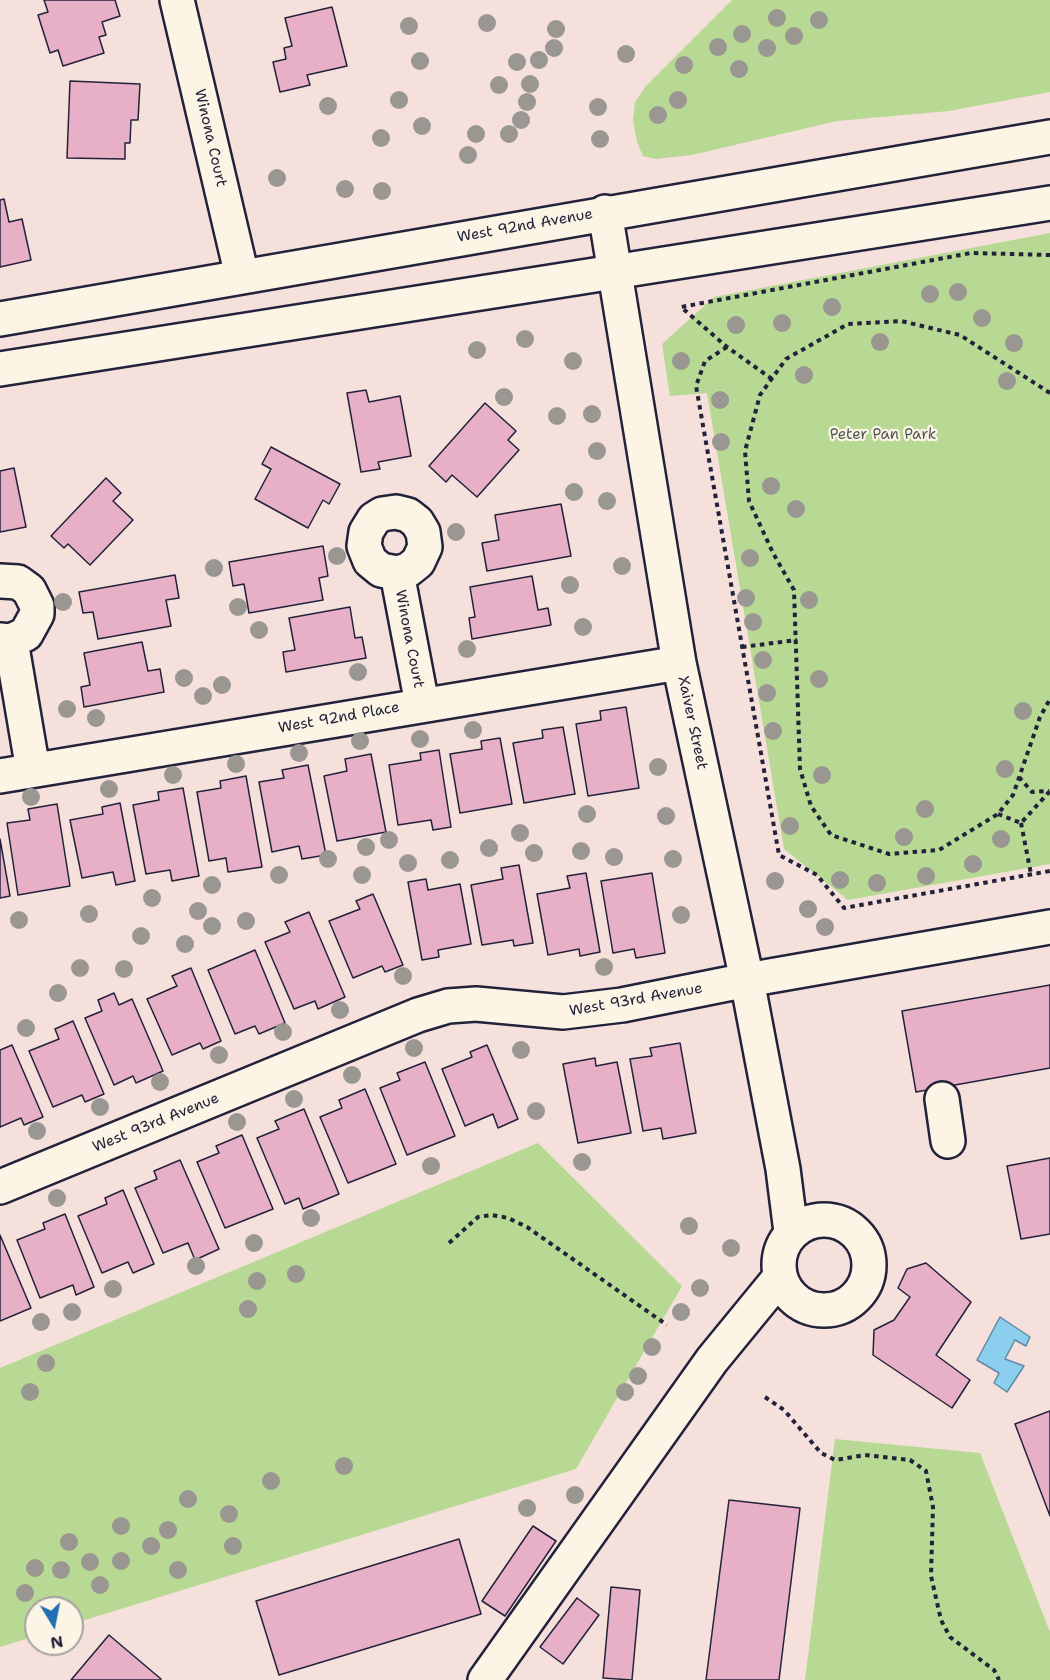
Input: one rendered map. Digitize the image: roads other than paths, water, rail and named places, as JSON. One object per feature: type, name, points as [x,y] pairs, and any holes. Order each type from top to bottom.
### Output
[{"type":"street","name":"Winona Court","points":[[177,0],[242,276]]},
{"type":"street","name":"West 92nd Avenue","points":[[0,319],[605,212],[1050,137]]},
{"type":"street","points":[[0,369],[615,274],[1050,203]]},
{"type":"street","name":"Xaiver Street","points":[[605,212],[679,663],[747,980],[783,1169],[791,1232]]},
{"type":"street","name":"Winona Court","points":[[397,573],[422,704]]},
{"type":"street","points":[[0,581],[18,582],[30,590],[37,606],[33,625],[26,634],[5,640],[33,770]]},
{"type":"street","name":"West 92nd Place","points":[[0,776],[679,663]]},
{"type":"street","name":"West 93rd Avenue","points":[[0,1187],[418,1015],[448,1006],[476,1004],[563,1012],[622,1005],[747,980],[1050,927]]},
{"type":"street","points":[[942,1099],[948,1141]]},
{"type":"street","points":[[819,1219],[842,1224],[861,1238],[868,1252],[869,1268],[865,1283],[856,1296],[843,1306],[828,1310],[812,1309],[798,1302],[787,1292],[780,1277],[779,1254],[791,1232],[819,1219]]},
{"type":"street","points":[[485,1680],[712,1360],[780,1277]]},
{"type":"water","points":[[1000,1317],[1030,1337],[1026,1346],[1015,1340],[1005,1359],[1024,1366],[1007,1392],[994,1383],[999,1373],[977,1360]]},
{"type":"park label","name":"Peter Pan Park","points":[[883,435]]}]
